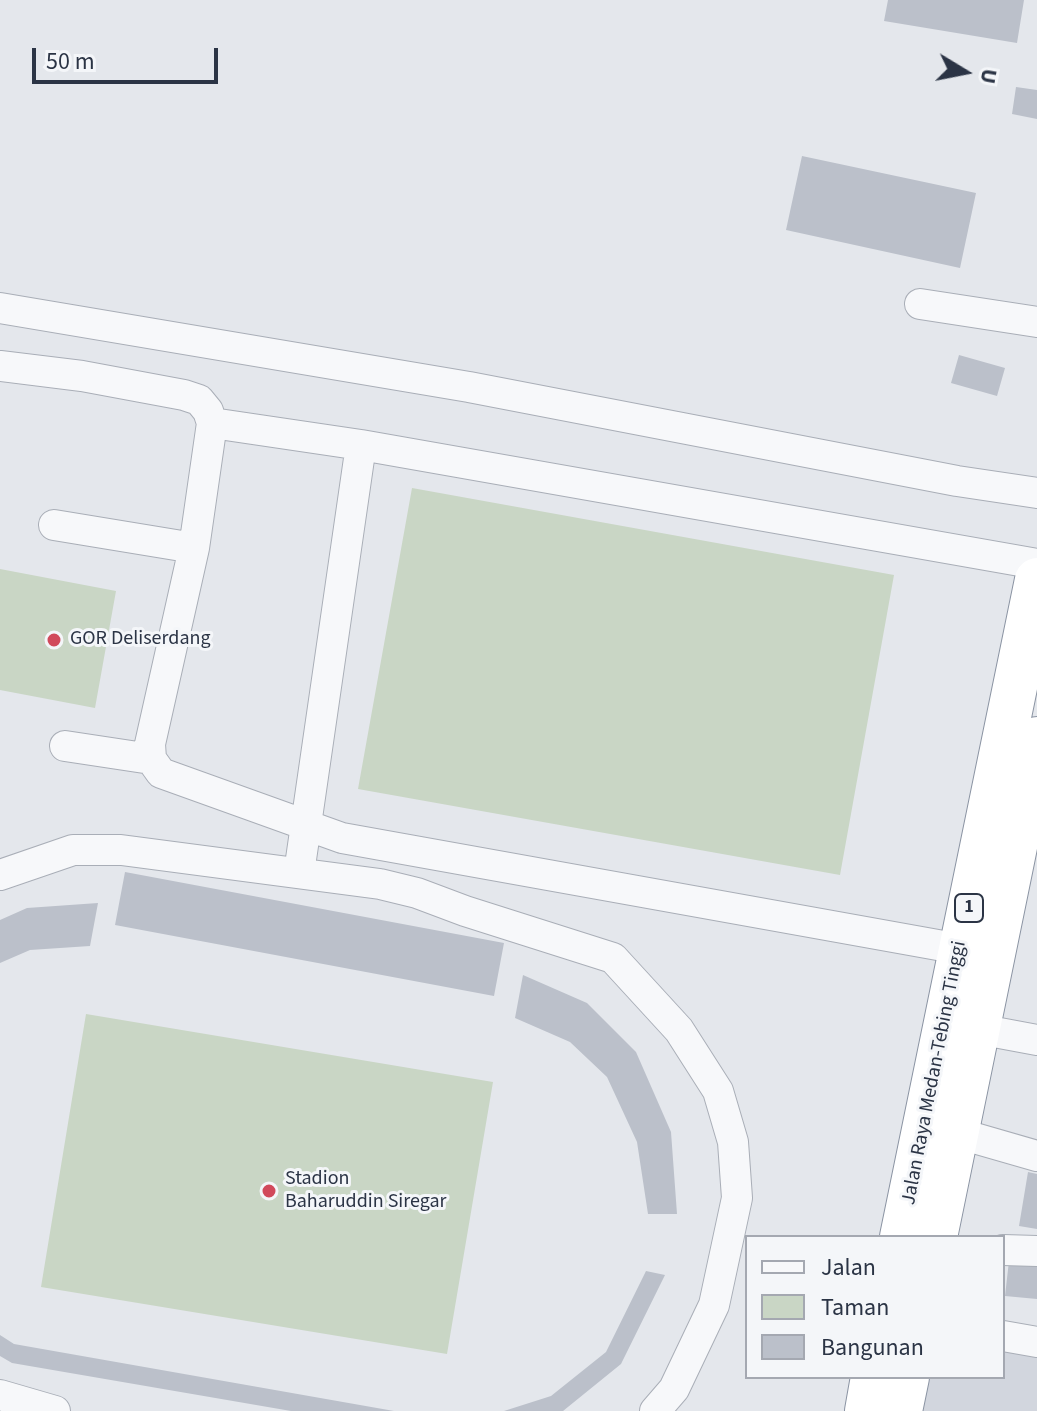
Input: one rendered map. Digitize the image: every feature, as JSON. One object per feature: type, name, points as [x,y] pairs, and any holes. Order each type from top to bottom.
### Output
[{"type":"highway","name":"Jalan Raya Medan-Tebing Tinggi","points":[[935,1235],[978,1029],[976,954],[1037,580]]},
{"type":"highway","name":"Jalan Raya Medan-Tebing Tinggi","points":[[903,1235],[976,954],[1037,739]]},
{"type":"highway","points":[[867,1411],[873,1379]]},
{"type":"highway","points":[[900,1411],[907,1379]]},
{"type":"street","points":[[920,304],[1037,322]]},
{"type":"street","points":[[0,308],[469,387],[957,481],[1037,493]]},
{"type":"street","points":[[0,366],[82,376],[184,395],[199,400],[208,411],[212,423],[194,548],[150,744],[151,759],[161,773],[342,838],[976,954]]},
{"type":"street","points":[[212,423],[361,445],[1037,564]]},
{"type":"street","points":[[299,873],[361,445]]},
{"type":"street","points":[[54,525],[194,548]]},
{"type":"street","points":[[65,746],[151,759]]},
{"type":"street","points":[[0,875],[73,850],[121,850],[299,873],[380,884],[417,893],[613,958],[679,1030],[718,1091],[733,1142],[737,1198],[714,1305],[674,1389],[655,1411]]},
{"type":"street","points":[[978,1029],[1037,1040]]},
{"type":"street","points":[[957,1133],[1037,1156]]},
{"type":"street","points":[[1005,1250],[1037,1251]]},
{"type":"street","points":[[1005,1336],[1037,1342]]},
{"type":"street","points":[[0,1395],[55,1411]]},
{"type":"shaded area","points":[[1005,1327],[1037,1333],[1037,1411],[921,1411],[928,1379],[1005,1379]]},
{"type":"green space","points":[[412,488],[894,575],[840,875],[358,789]]},
{"type":"green space","name":"GOR Deliserdang","points":[[0,569],[116,591],[95,708],[0,690]]},
{"type":"green space","points":[[86,1014],[493,1082],[447,1354],[41,1287]]},
{"type":"building","points":[[888,0],[1024,0],[1017,43],[884,21]]},
{"type":"building","points":[[1016,87],[1037,90],[1037,119],[1012,114]]},
{"type":"building","points":[[802,156],[976,193],[960,268],[786,230]]},
{"type":"building","points":[[959,355],[1005,368],[997,396],[951,383]]},
{"type":"building","points":[[125,872],[504,943],[494,996],[115,925]]},
{"type":"building","points":[[98,903],[90,946],[30,950],[0,963],[0,920],[27,908]]},
{"type":"building","points":[[523,975],[587,1003],[636,1052],[671,1132],[677,1214],[648,1214],[637,1142],[607,1077],[570,1042],[515,1018]]},
{"type":"building","points":[[1028,1172],[1037,1174],[1037,1229],[1019,1226]]},
{"type":"building","points":[[1010,1252],[1037,1255],[1037,1299],[1005,1296]]},
{"type":"building","points":[[646,1271],[665,1275],[621,1364],[563,1411],[504,1411],[551,1396],[606,1352]]},
{"type":"building","points":[[0,1335],[14,1344],[394,1411],[291,1411],[12,1363],[0,1356]]},
{"type":"place","name":"GOR Deliserdang","points":[[54,640]]},
{"type":"place","name":"Stadion Baharuddin Siregar","points":[[269,1191]]}]
